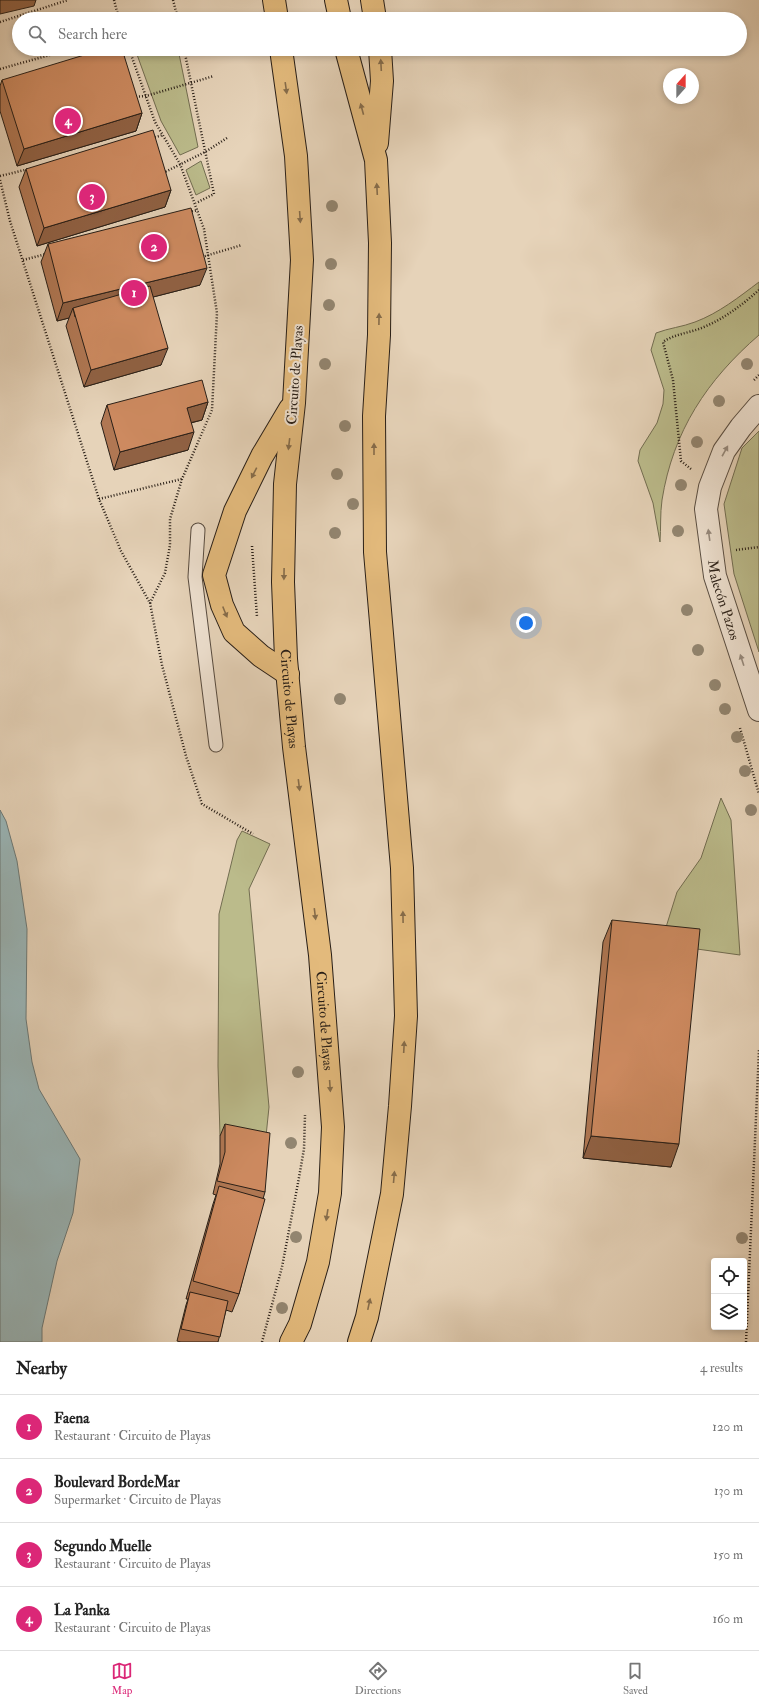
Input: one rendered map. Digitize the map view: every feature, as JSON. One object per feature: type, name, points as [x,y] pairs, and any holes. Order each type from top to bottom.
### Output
[{"type":"highway","points":[[274,0],[276,12]]},
{"type":"highway","points":[[336,0],[339,12]]},
{"type":"highway","points":[[372,0],[374,12]]},
{"type":"highway","name":"Circuito de Playas","points":[[282,56],[296,156],[302,260],[294,402],[285,484],[283,582],[294,746],[320,955],[333,1127],[330,1193],[320,1254],[300,1324],[291,1342]]},
{"type":"highway","points":[[348,56],[376,160]]},
{"type":"highway","points":[[359,1342],[367,1317],[392,1194],[406,1016],[402,868],[375,544],[374,416],[379,335],[380,243],[376,160],[382,81],[380,56]]},
{"type":"highway","points":[[288,674],[261,656],[234,632],[222,605],[205,576],[262,456],[294,402]]},
{"type":"street","name":"Malecón Pazos","points":[[759,406],[741,427],[724,451],[710,487],[706,509],[715,576],[759,710]]},
{"type":"lane","points":[[198,530],[205,576],[216,745]]},
{"type":"path","points":[[31,12],[68,0]]},
{"type":"path","points":[[114,0],[117,12]]},
{"type":"path","points":[[173,0],[176,12]]},
{"type":"path","points":[[0,22],[12,18]]},
{"type":"path","points":[[0,69],[46,56]]},
{"type":"path","points":[[132,56],[156,122],[180,164],[196,203],[204,229],[217,313],[212,410],[182,479],[170,519],[170,545],[165,573],[150,603]]},
{"type":"path","points":[[185,56],[214,194],[196,203]]},
{"type":"path","points":[[132,98],[146,96],[214,76]]},
{"type":"path","points":[[148,139],[163,135]]},
{"type":"path","points":[[162,174],[205,152],[227,138]]},
{"type":"path","points":[[0,176],[30,168]]},
{"type":"path","points":[[0,180],[10,221],[98,499],[121,551],[150,603],[162,665],[186,756],[202,804],[253,834]]},
{"type":"path","points":[[183,214],[198,210]]},
{"type":"path","points":[[201,257],[242,245]]},
{"type":"path","points":[[23,260],[54,251]]},
{"type":"path","points":[[710,487],[681,461],[673,380],[663,342],[670,337],[681,336],[704,327],[734,311],[759,290]]},
{"type":"path","points":[[98,499],[182,479]]},
{"type":"path","points":[[746,1342],[759,1050]]},
{"type":"green space","points":[[138,56],[179,56],[198,147],[180,155],[161,121]]},
{"type":"green space","points":[[201,161],[210,188],[196,195],[186,170]]},
{"type":"green space","points":[[759,282],[759,335],[723,370],[708,389],[695,408],[674,451],[661,505],[660,542],[653,503],[638,461],[640,450],[657,423],[663,404],[664,390],[651,350],[656,333],[690,324],[704,318],[728,304]]},
{"type":"green space","points":[[759,431],[759,652],[734,574],[724,504],[742,448]]},
{"type":"green space","points":[[721,798],[731,820],[740,955],[697,949],[662,940],[677,892],[701,858]]},
{"type":"green space","points":[[242,831],[270,844],[249,889],[269,1107],[265,1146],[220,1136],[218,1066],[219,914],[237,840]]},
{"type":"water","points":[[0,810],[6,821],[17,861],[27,929],[26,1019],[32,1062],[39,1089],[80,1159],[73,1213],[57,1261],[42,1328],[42,1342],[0,1342]]},
{"type":"building","points":[[81,56],[124,56],[142,113],[24,149],[2,80]]},
{"type":"building","points":[[153,130],[171,190],[44,228],[26,169]]},
{"type":"building","points":[[191,208],[207,268],[63,303],[48,244]]},
{"type":"building","points":[[150,286],[168,348],[91,370],[73,308]]},
{"type":"building","points":[[202,380],[208,402],[187,408],[194,432],[120,452],[107,405]]},
{"type":"building","points":[[612,920],[700,929],[679,1144],[591,1136]]},
{"type":"building","points":[[225,1124],[270,1133],[265,1192],[217,1181],[225,1152]]},
{"type":"building","points":[[219,1186],[265,1199],[239,1294],[193,1281]]},
{"type":"building","points":[[190,1292],[228,1301],[220,1337],[181,1329]]},
{"type":"place","name":"La Panka","points":[[68,121]]},
{"type":"place","name":"Segundo Muelle","points":[[92,197]]},
{"type":"place","name":"Boulevard BordeMar","points":[[154,247]]},
{"type":"place","name":"Faena","points":[[134,293]]}]
